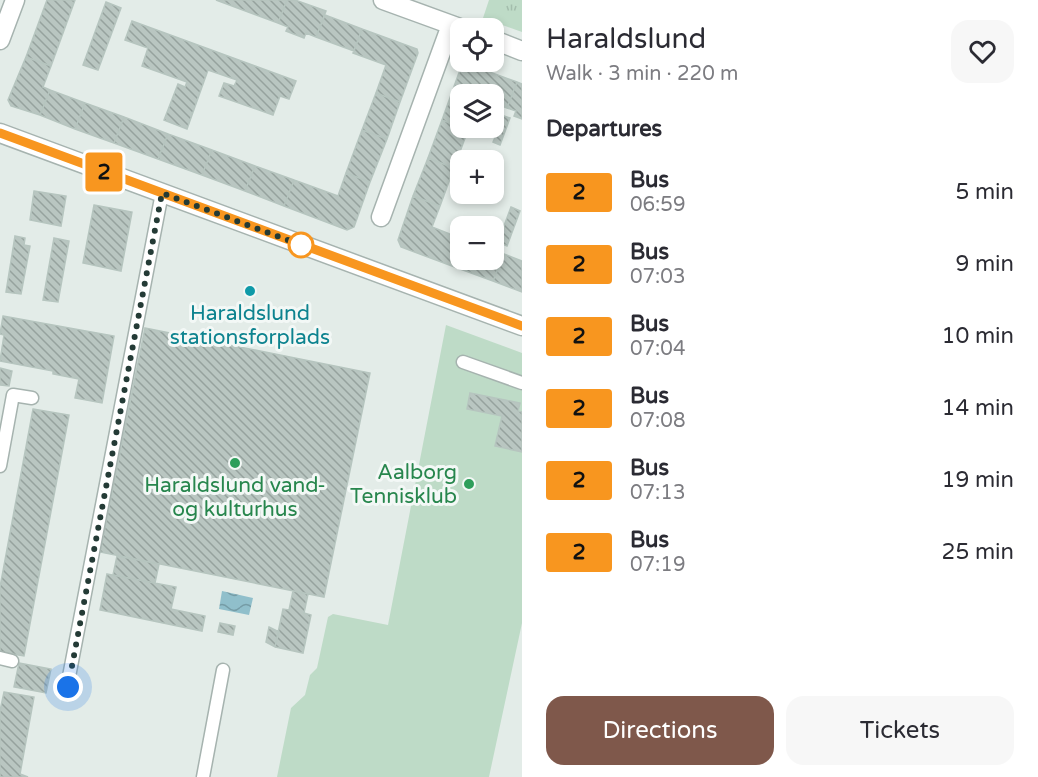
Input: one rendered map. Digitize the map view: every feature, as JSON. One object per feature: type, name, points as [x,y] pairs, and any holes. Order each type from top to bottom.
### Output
[{"type":"street","points":[[0,40],[15,0]]},
{"type":"street","points":[[383,0],[450,25]]},
{"type":"street","points":[[381,217],[450,42]]},
{"type":"street","points":[[504,44],[522,51]]},
{"type":"street","points":[[0,133],[522,326]]},
{"type":"lane","points":[[68,687],[162,193]]},
{"type":"lane","points":[[463,362],[522,383]]},
{"type":"lane","points":[[0,466],[13,395],[32,398]]},
{"type":"lane","points":[[203,777],[223,670]]},
{"type":"green space","points":[[489,0],[522,0],[522,32],[504,26],[504,18],[483,18]]},
{"type":"green space","name":"Aalborg Tennisklub","points":[[446,325],[522,353],[522,623],[489,777],[277,777],[291,708],[305,695],[310,675],[317,668],[328,617],[333,614],[388,625]]},
{"type":"water","points":[[222,591],[253,598],[249,615],[219,609]]},
{"type":"building","points":[[47,0],[75,0],[51,66],[26,57]]},
{"type":"building","points":[[216,0],[287,0],[278,23]]},
{"type":"building","points":[[287,0],[295,0],[326,11],[316,37],[306,33],[304,38],[286,31],[288,27],[278,23]]},
{"type":"building","points":[[106,2],[121,8],[98,70],[83,65]]},
{"type":"building","points":[[325,15],[362,29],[354,51],[316,37]]},
{"type":"building","points":[[132,21],[296,81],[289,99],[280,96],[273,115],[219,96],[224,83],[234,86],[237,80],[208,70],[187,129],[164,120],[178,84],[185,87],[187,82],[142,66],[148,48],[125,40]]},
{"type":"building","points":[[362,29],[417,49],[418,53],[400,102],[376,93],[386,65],[353,53]]},
{"type":"building","points":[[26,57],[51,66],[43,87],[50,90],[40,115],[11,106],[8,100]]},
{"type":"building","points":[[459,72],[490,72],[517,82],[507,108],[504,107],[504,84],[455,84]]},
{"type":"building","points":[[517,82],[522,84],[522,119],[514,116],[516,111],[507,108]]},
{"type":"building","points":[[50,90],[85,103],[75,129],[40,115]]},
{"type":"building","points":[[376,93],[400,102],[387,139],[362,130]]},
{"type":"building","points":[[450,98],[450,123],[442,120]]},
{"type":"building","points":[[85,103],[124,117],[114,143],[75,129]]},
{"type":"building","points":[[504,116],[510,118],[504,134]]},
{"type":"building","points":[[124,117],[168,134],[158,159],[114,143]]},
{"type":"building","points":[[442,120],[450,123],[450,138],[465,138],[461,150],[450,150],[450,166],[428,158]]},
{"type":"building","points":[[362,130],[387,139],[370,182],[346,173]]},
{"type":"building","points":[[168,134],[212,150],[202,175],[158,159]]},
{"type":"building","points":[[495,138],[503,138],[500,145],[493,142]]},
{"type":"building","points":[[212,150],[255,166],[245,191],[202,175]]},
{"type":"building","points":[[428,158],[450,166],[450,179],[440,206],[413,196]]},
{"type":"building","points":[[255,166],[294,180],[284,206],[245,191]]},
{"type":"building","points":[[346,173],[370,182],[354,227],[347,230],[284,206],[294,180],[338,196]]},
{"type":"building","points":[[34,191],[66,196],[61,226],[30,220]]},
{"type":"building","points":[[413,196],[440,206],[432,227],[450,234],[450,265],[401,247],[398,240]]},
{"type":"building","points":[[94,205],[132,212],[121,271],[83,263]]},
{"type":"building","points":[[511,207],[520,211],[507,246],[504,245],[504,226]]},
{"type":"building","points":[[15,236],[25,238],[24,245],[30,246],[21,294],[6,292]]},
{"type":"building","points":[[54,238],[69,241],[58,302],[43,300]]},
{"type":"building","points":[[504,254],[522,261],[522,292],[493,281],[497,270],[504,270]]},
{"type":"building","points":[[463,270],[497,270],[493,281]]},
{"type":"building","points":[[3,316],[114,336],[102,403],[75,398],[79,379],[53,374],[53,371],[0,361],[4,335],[0,334]]},
{"type":"building","name":"Haraldslund vand- og kulturhus","points":[[145,328],[370,373],[324,597],[100,552]]},
{"type":"building","points":[[0,368],[12,371],[9,386],[0,385]]},
{"type":"building","points":[[470,393],[520,403],[518,411],[522,412],[522,452],[495,446],[502,416],[467,409]]},
{"type":"building","points":[[33,409],[69,415],[24,656],[0,652],[0,587]]},
{"type":"building","points":[[117,556],[159,564],[155,583],[113,575]]},
{"type":"building","points":[[107,574],[176,587],[171,609],[205,616],[202,631],[100,610]]},
{"type":"building","points":[[293,591],[308,594],[304,613],[311,615],[303,653],[275,647],[283,609],[289,610]]},
{"type":"building","points":[[220,623],[235,626],[233,635],[218,632]]},
{"type":"building","points":[[269,627],[279,632],[275,647],[266,642]]},
{"type":"building","points":[[19,663],[51,669],[46,693],[14,687]]},
{"type":"building","points":[[4,692],[34,697],[20,774],[28,777],[0,777],[0,711]]},
{"type":"bus line","name":"2","points":[[0,133],[522,326]]},
{"type":"place","name":"Haraldslund stationsforplads","points":[[250,291]]},
{"type":"place","name":"Haraldslund vand- og kulturhus","points":[[235,463]]},
{"type":"place","name":"Aalborg Tennisklub","points":[[469,484]]},
{"type":"route","points":[[68,687],[162,193],[301,245]]}]
